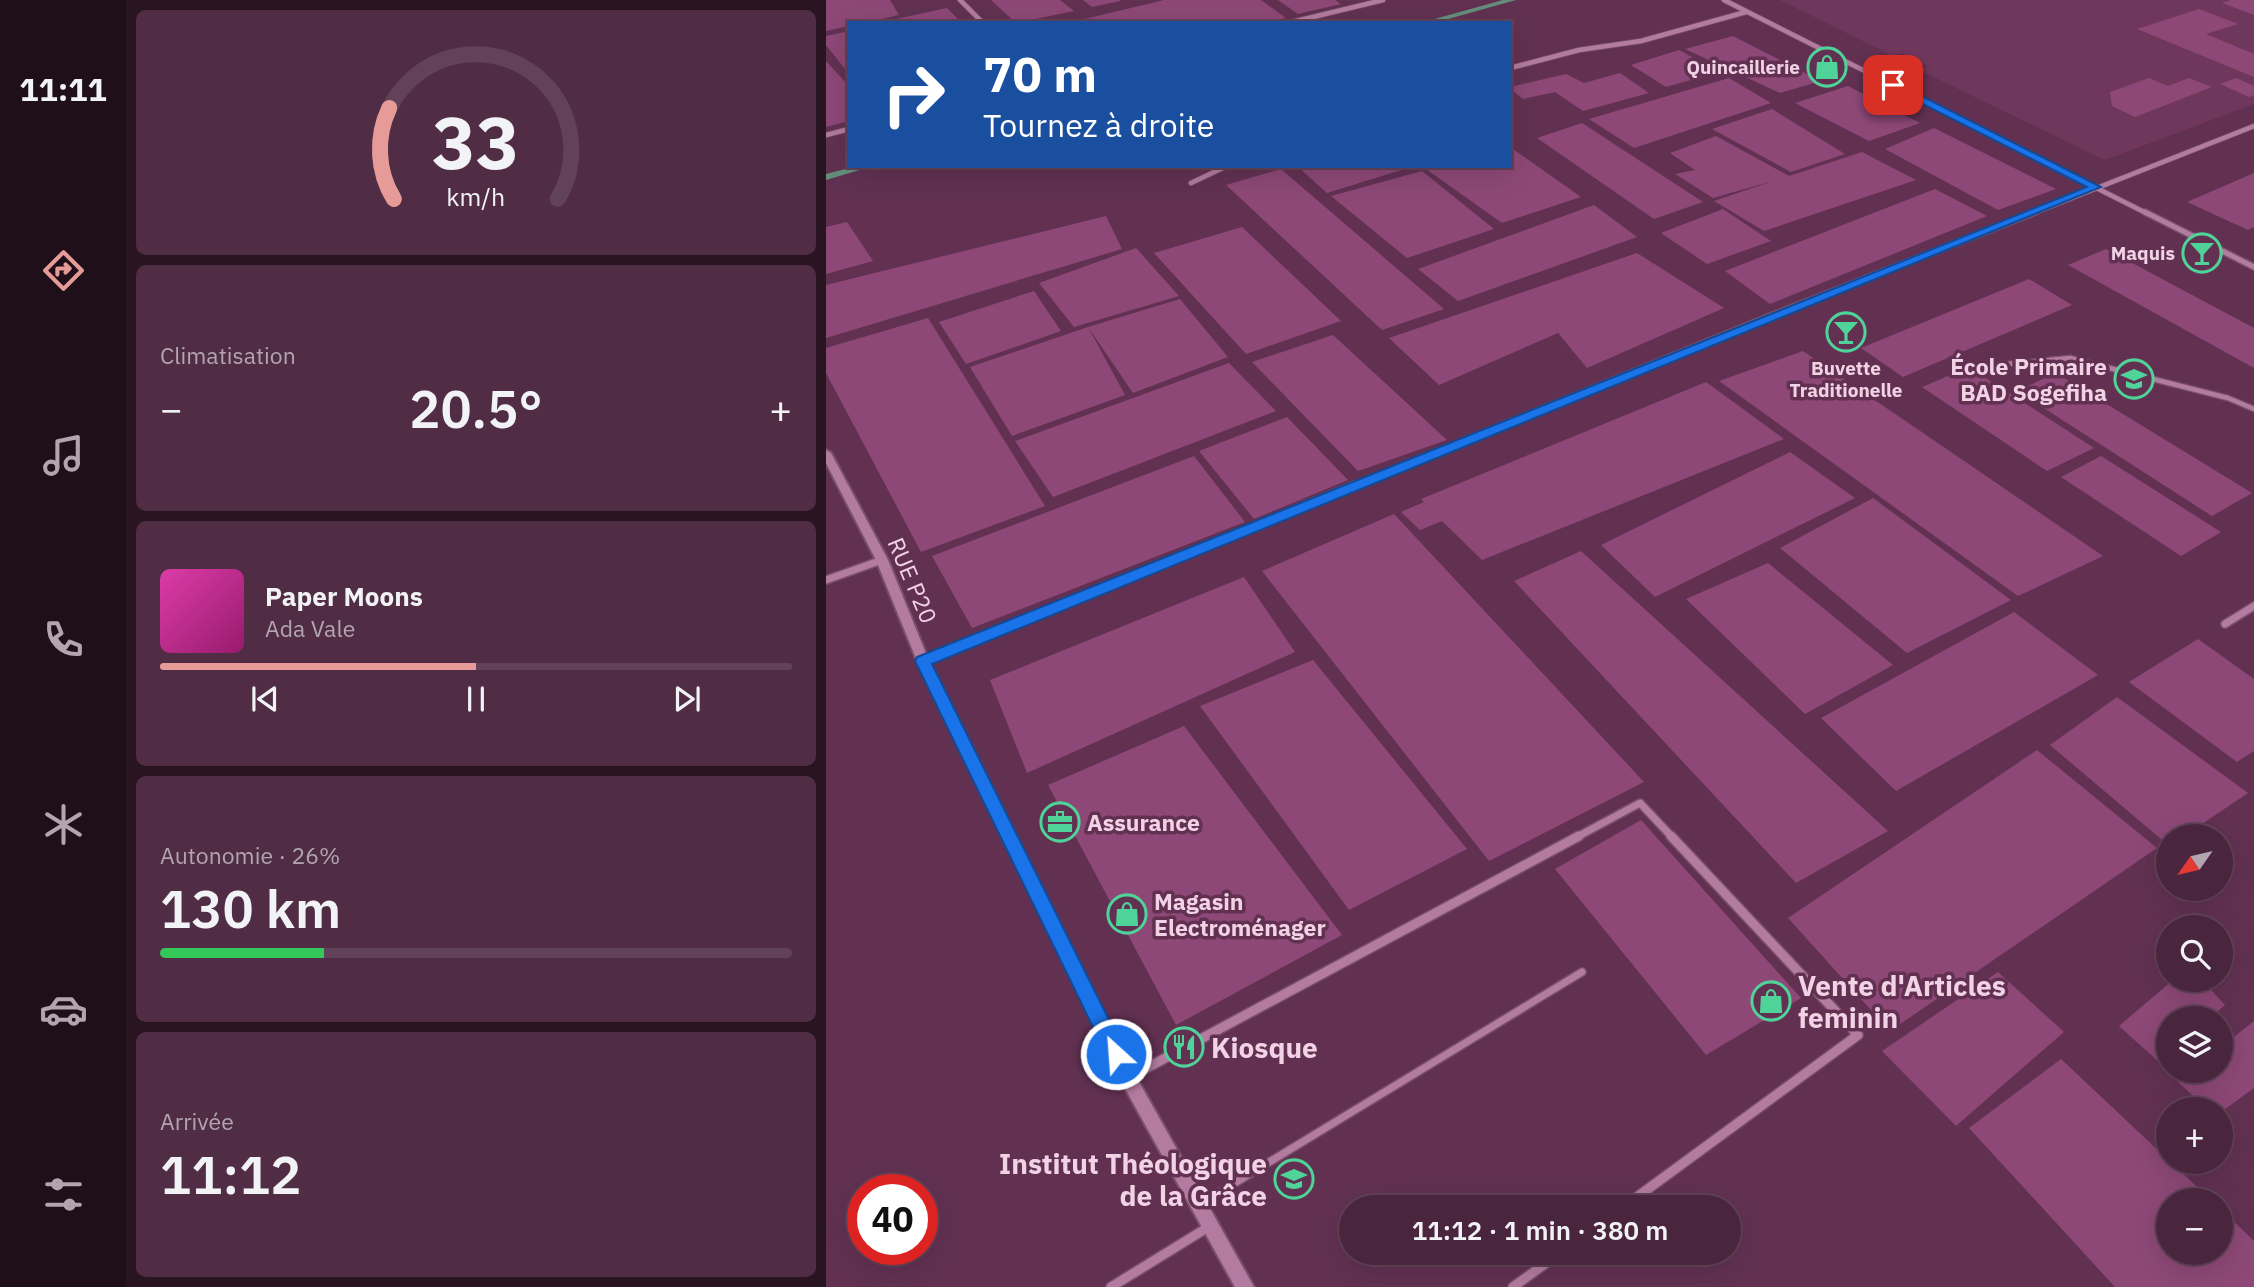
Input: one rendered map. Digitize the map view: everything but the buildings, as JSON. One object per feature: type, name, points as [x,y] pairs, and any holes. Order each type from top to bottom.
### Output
[{"type":"street","points":[[960,0],[981,21]]},
{"type":"street","points":[[1296,21],[1383,0]]},
{"type":"street","points":[[1724,0],[2254,267]]},
{"type":"street","points":[[1512,67],[1570,52],[1641,41],[1747,11]]},
{"type":"street","points":[[923,661],[1747,326],[2254,126]]},
{"type":"street","points":[[826,135],[847,130]]},
{"type":"street","points":[[1191,183],[1223,168]]},
{"type":"street","name":"RUE P20","points":[[826,453],[882,560],[923,661],[1128,1078],[1245,1287]]},
{"type":"street","points":[[826,580],[882,560]]},
{"type":"street","points":[[2225,624],[2254,606]]},
{"type":"street","points":[[1128,1078],[1640,803],[1858,1035],[1640,1195]]},
{"type":"street","points":[[1111,1287],[1210,1226]]},
{"type":"street","points":[[1513,1287],[1543,1265]]},
{"type":"lane","points":[[2008,364],[2070,358],[2228,398],[2254,409]]},
{"type":"lane","points":[[1198,1206],[1582,972]]},
{"type":"shaded area","points":[[1780,0],[2254,0],[2254,104],[2105,160],[1919,70],[1928,66],[1902,53],[1893,56]]},
{"type":"waterway","points":[[1432,21],[1512,0]]},
{"type":"waterway","points":[[826,177],[861,168]]},
{"type":"place","name":"Quincaillerie","points":[[1827,67]]},
{"type":"place","name":"Maquis","points":[[2202,253]]},
{"type":"place","name":"Buvette Traditionelle","points":[[1846,332]]},
{"type":"place","name":"École Primaire BAD Sogefiha","points":[[2134,379]]},
{"type":"place","name":"Assurance","points":[[1060,822]]},
{"type":"place","name":"Magasin Electroménager","points":[[1127,914]]},
{"type":"place","name":"Vente d'Articles feminin","points":[[1771,1001]]},
{"type":"place","name":"Kiosque","points":[[1184,1047]]},
{"type":"place","name":"Institut Théologique de la Grâce","points":[[1294,1179]]},
{"type":"route","points":[[1116,1054],[923,661],[2096,187],[1893,85]]}]
